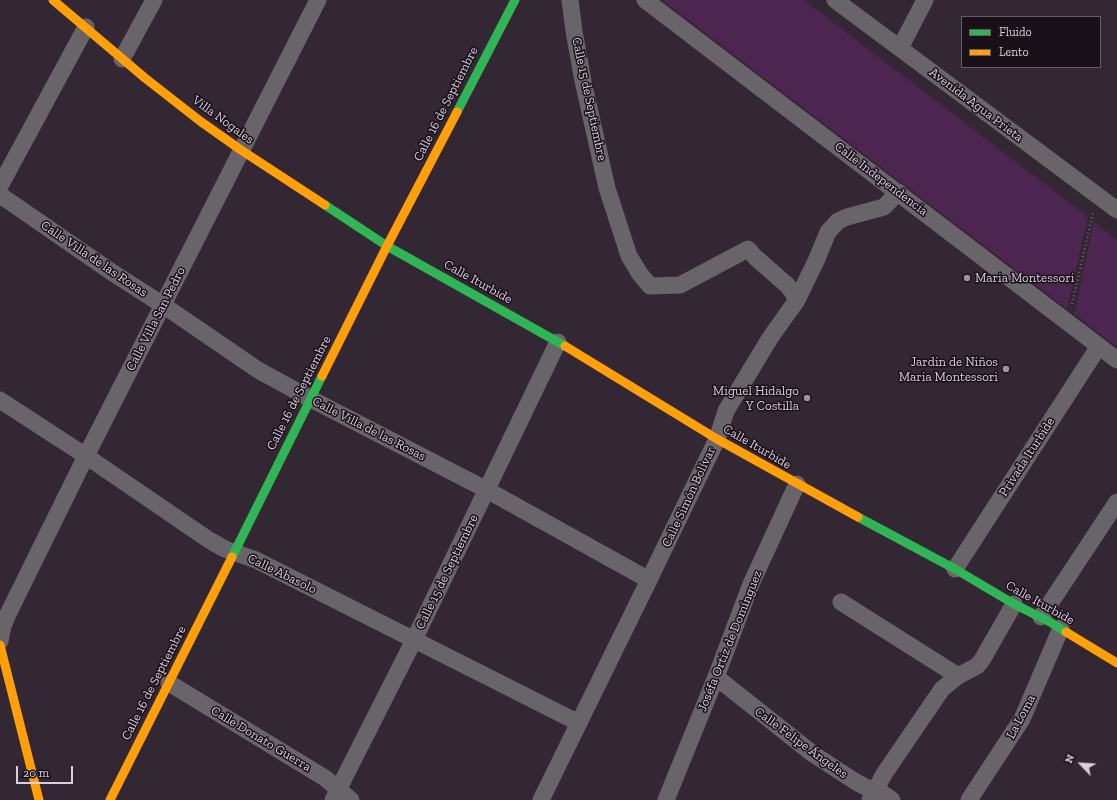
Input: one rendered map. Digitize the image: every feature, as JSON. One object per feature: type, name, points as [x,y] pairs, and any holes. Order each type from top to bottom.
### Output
[{"type":"street","name":"Villa Nogales","points":[[53,0],[163,92],[241,150],[387,246]]},
{"type":"street","points":[[122,59],[154,0]]},
{"type":"street","name":"Calle Villa San Pedro","points":[[0,641],[3,626],[8,614],[86,456],[318,0]]},
{"type":"street","name":"Calle 16 de Septiembre","points":[[110,800],[387,246],[515,0]]},
{"type":"street","name":"Calle 15 de Septiembre","points":[[570,0],[583,81],[610,197],[629,256],[640,274],[650,286],[680,285],[748,249],[787,285],[797,300]]},
{"type":"street","name":"Calle Independencia","points":[[645,0],[1117,360]]},
{"type":"street","name":"Avenida Agua Prieta","points":[[835,0],[1097,195],[1116,207]]},
{"type":"street","points":[[900,48],[925,0]]},
{"type":"street","points":[[0,186],[86,27]]},
{"type":"street","name":"Calle Simón Bolívar","points":[[541,800],[717,439],[726,411],[766,344],[797,300],[828,232],[838,221],[847,217],[884,207],[898,192]]},
{"type":"street","name":"Calle Villa de las Rosas","points":[[0,195],[258,370],[487,490],[649,580]]},
{"type":"street","name":"Calle Iturbide","points":[[387,246],[558,342],[717,439],[955,569],[1014,604],[1061,628],[1117,663]]},
{"type":"street","name":"Calle 15 de Septiembre","points":[[341,796],[414,640],[558,342]]},
{"type":"street","name":"Privada Iturbide","points":[[955,569],[1099,346]]},
{"type":"street","name":"Calle Abasolo","points":[[0,400],[86,456],[209,540],[225,549],[256,560],[579,723]]},
{"type":"street","name":"Joséfa Ortiz de Domínguez","points":[[666,800],[716,677],[751,584],[797,484]]},
{"type":"street","points":[[1041,617],[1117,502]]},
{"type":"street","points":[[841,602],[958,676]]},
{"type":"street","points":[[873,795],[884,774],[942,689],[958,676],[972,670],[980,663],[1014,604]]},
{"type":"street","name":"La Loma","points":[[969,800],[1022,719],[1061,628]]},
{"type":"street","points":[[0,645],[39,800]]},
{"type":"street","name":"Calle Felipe Ángeles","points":[[716,677],[813,754],[871,790],[873,795],[892,800]]},
{"type":"street","name":"Calle Donato Guerra","points":[[169,683],[326,778],[341,796]]},
{"type":"path","points":[[1068,322],[1097,195]]},
{"type":"shaded area","points":[[662,0],[804,0],[1088,217],[1067,309]]},
{"type":"shaded area","points":[[1094,222],[1117,240],[1117,347],[1074,314]]},
{"type":"traffic: fast","points":[[457,112],[515,0]]},
{"type":"traffic: fast","points":[[325,205],[387,246],[565,346]]},
{"type":"traffic: fast","points":[[232,557],[322,376]]},
{"type":"traffic: fast","points":[[858,517],[955,569],[1014,604],[1050,622],[1066,632]]},
{"type":"traffic: slow","points":[[53,0],[145,78],[200,121],[241,150],[325,205]]},
{"type":"traffic: slow","points":[[322,376],[387,246],[457,112]]},
{"type":"traffic: slow","points":[[565,346],[717,439],[858,517]]},
{"type":"traffic: slow","points":[[110,800],[232,557]]},
{"type":"traffic: slow","points":[[1066,632],[1117,663]]},
{"type":"traffic: slow","points":[[0,645],[39,800]]},
{"type":"place","name":"Maria Montessori","points":[[967,278]]},
{"type":"place","name":"Jardin de Niños Maria Montessori","points":[[1006,369]]},
{"type":"place","name":"Miguel Hidalgo Y Costilla","points":[[807,398]]}]
